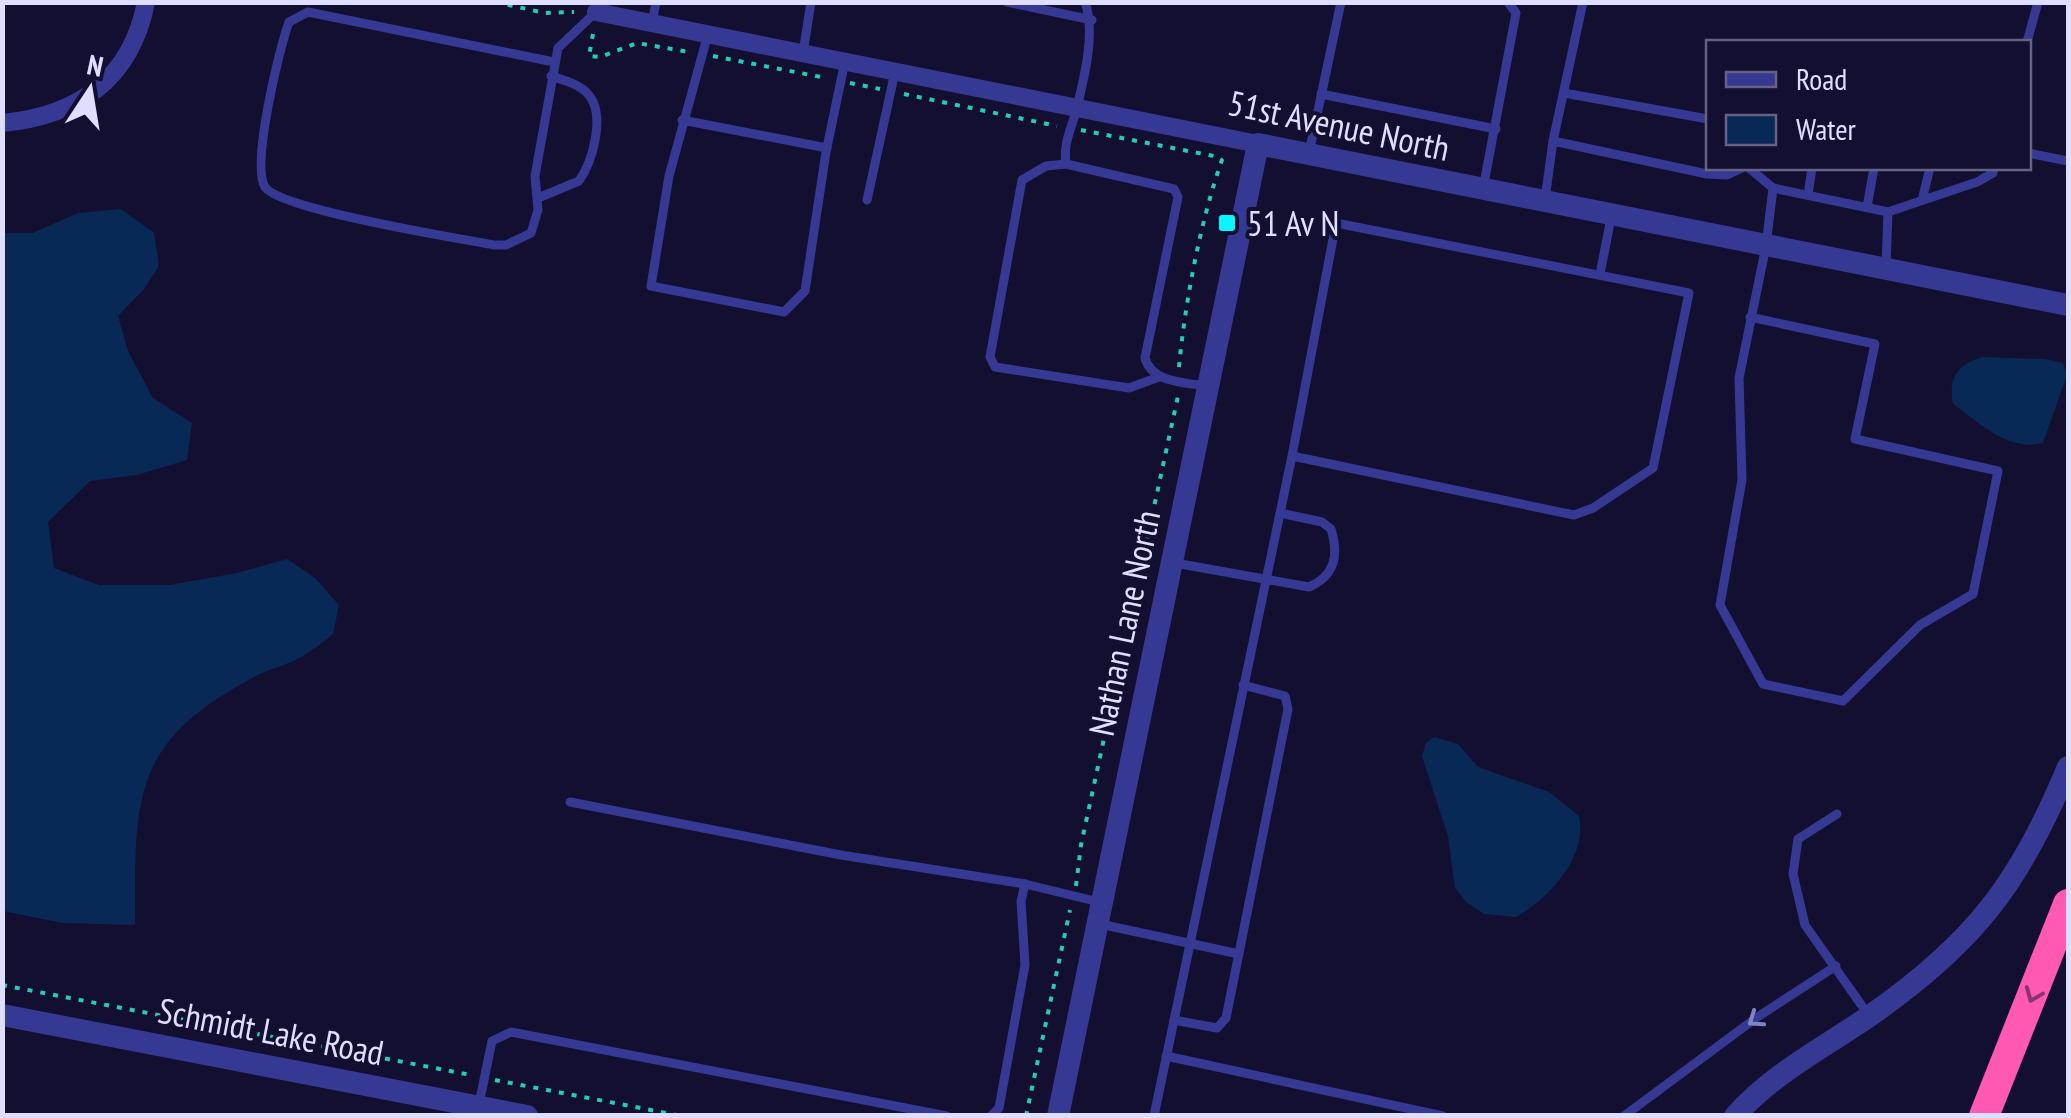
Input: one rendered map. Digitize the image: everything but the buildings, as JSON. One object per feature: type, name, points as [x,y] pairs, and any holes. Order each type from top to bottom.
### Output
[{"type":"highway","points":[[1984,1116],[2068,904]]},
{"type":"street","points":[[2,123],[38,120],[95,92],[118,69],[134,41],[146,2]]},
{"type":"street","name":"51st Avenue North","points":[[596,12],[2068,305]]},
{"type":"street","name":"Nathan Lane North","points":[[1058,1116],[1258,144]]},
{"type":"street","points":[[1735,1116],[1786,1070],[1869,1016],[1951,954],[2009,886],[2046,822],[2068,768]]},
{"type":"street","name":"Schmidt Lake Road","points":[[2,1015],[526,1116]]},
{"type":"lane","points":[[652,23],[656,2]]},
{"type":"lane","points":[[802,53],[811,2]]},
{"type":"lane","points":[[1007,2],[1092,20]]},
{"type":"lane","points":[[1066,164],[1064,146],[1077,108],[1092,20],[1085,2]]},
{"type":"lane","points":[[1309,156],[1340,2]]},
{"type":"lane","points":[[1483,190],[1516,12],[1508,2]]},
{"type":"lane","points":[[1544,202],[1582,2]]},
{"type":"lane","points":[[2028,40],[2038,2]]},
{"type":"lane","points":[[554,62],[308,12],[289,22],[280,47],[261,154],[264,186],[280,198],[494,244],[506,245],[531,233],[538,198],[535,176],[558,48],[596,12]]},
{"type":"lane","points":[[708,34],[682,120],[651,286],[784,312],[805,292],[845,62]]},
{"type":"lane","points":[[867,200],[895,72]]},
{"type":"lane","points":[[538,198],[579,181],[598,125],[596,106],[590,96],[583,89],[551,76]]},
{"type":"lane","points":[[1564,92],[1706,119]]},
{"type":"lane","points":[[1321,94],[1496,129]]},
{"type":"lane","points":[[682,120],[827,148]]},
{"type":"lane","points":[[1553,141],[1707,174],[1727,175],[1741,170]]},
{"type":"lane","points":[[2031,155],[2068,161]]},
{"type":"lane","points":[[1160,377],[1129,388],[995,367],[990,357],[1022,180],[1046,166],[1066,164],[1174,189],[1178,198],[1145,358],[1147,367],[1160,377],[1208,387]]},
{"type":"lane","points":[[1749,170],[1773,188],[1888,212],[1976,182],[1993,170]]},
{"type":"lane","points":[[1808,196],[1812,170]]},
{"type":"lane","points":[[1867,208],[1874,170]]},
{"type":"lane","points":[[1922,200],[1930,170]]},
{"type":"lane","points":[[1750,316],[1874,344],[1855,439],[1998,471],[1973,594],[1920,625],[1843,701],[1763,684],[1720,604],[1742,480],[1739,378],[1750,316],[1766,246],[1773,188]]},
{"type":"lane","points":[[1886,269],[1888,212]]},
{"type":"lane","points":[[1600,274],[1612,215]]},
{"type":"lane","points":[[1154,1116],[1292,456],[1336,223],[1689,293],[1652,468],[1594,508],[1574,515],[1292,456]]},
{"type":"lane","points":[[1172,562],[1309,587],[1322,582],[1332,570],[1335,542],[1331,529],[1322,522],[1280,513]]},
{"type":"lane","points":[[1174,1020],[1217,1028],[1226,1018],[1288,708],[1284,696],[1243,685]]},
{"type":"lane","points":[[570,802],[841,855],[1025,884],[1073,897],[1100,913],[1190,945],[1239,954]]},
{"type":"lane","points":[[1837,814],[1798,839],[1793,874],[1805,925],[1869,1016]]},
{"type":"lane","points":[[991,1116],[999,1108],[1025,966],[1021,901],[1025,884]]},
{"type":"lane","points":[[1624,1116],[1756,1018],[1836,966]]},
{"type":"lane","points":[[478,1106],[492,1042],[511,1032],[947,1116]]},
{"type":"lane","points":[[1166,1056],[1443,1116]]},
{"type":"path","points":[[495,2],[545,13],[596,12]]},
{"type":"path","points":[[1026,1116],[1138,573],[1177,410],[1183,326],[1214,180],[1230,138]]},
{"type":"path","points":[[2,985],[682,1116]]},
{"type":"water","points":[[121,209],[154,233],[159,266],[118,316],[128,351],[153,398],[192,423],[187,460],[137,475],[90,481],[48,522],[54,568],[99,585],[169,585],[287,559],[315,578],[339,605],[333,634],[301,657],[216,699],[185,724],[163,749],[140,806],[135,925],[63,923],[3,911],[3,233],[33,233],[78,213]]},
{"type":"water","points":[[1983,357],[2063,363],[2067,375],[2043,443],[2030,445],[2006,440],[1953,404],[1956,374]]},
{"type":"water","points":[[1434,737],[1458,744],[1478,767],[1549,792],[1579,816],[1578,846],[1572,861],[1553,888],[1516,917],[1484,914],[1466,902],[1455,888],[1448,836],[1422,756],[1426,743]]},
{"type":"place","name":"51 Av N","points":[[1227,223]]}]
